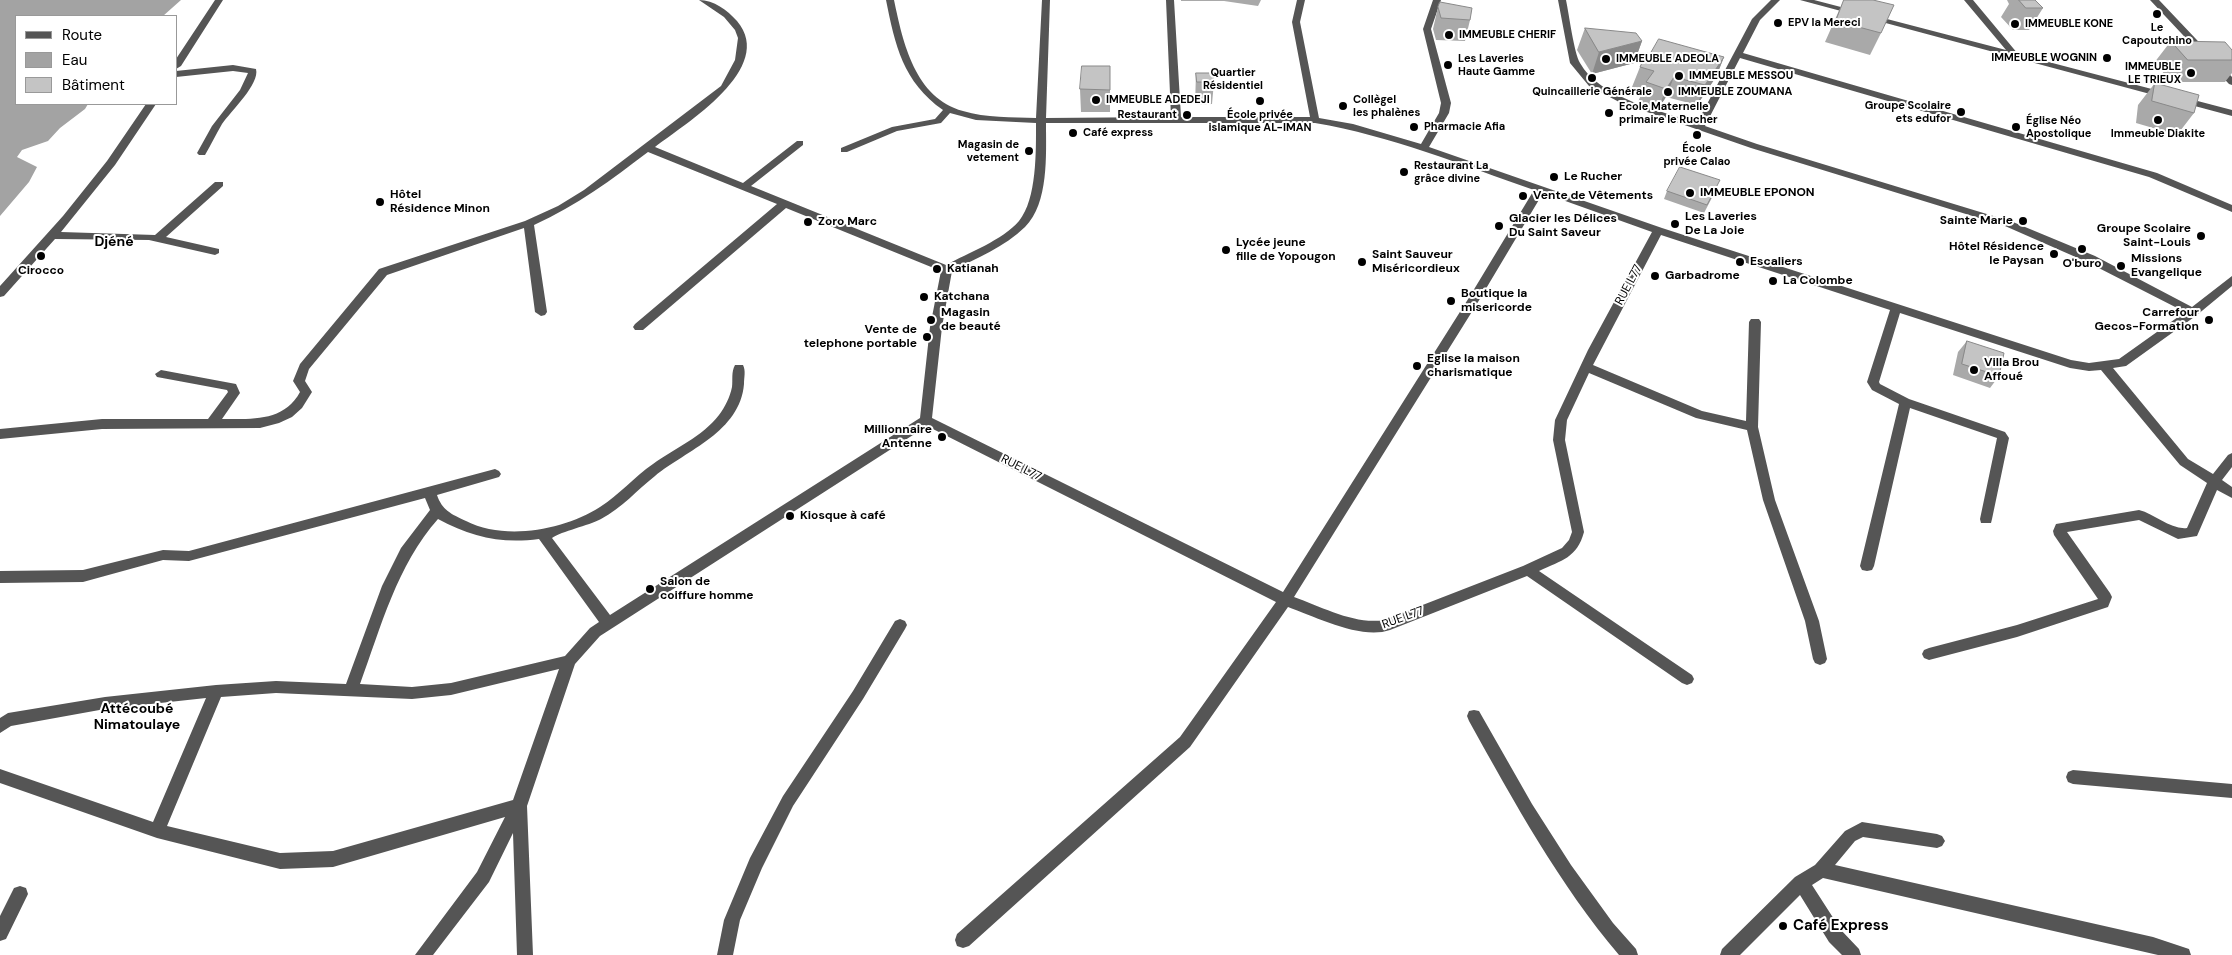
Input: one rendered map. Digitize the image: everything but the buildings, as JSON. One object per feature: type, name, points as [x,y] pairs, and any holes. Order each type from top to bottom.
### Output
[{"type":"street","points":[[178,63],[218,0]]},
{"type":"street","points":[[0,434],[102,424],[272,421],[294,410],[302,401],[306,392],[299,381],[304,367],[383,272],[393,267],[529,223],[562,208],[588,192],[703,106],[724,88],[740,60],[742,38],[739,29],[727,14],[702,0]]},
{"type":"street","points":[[890,0],[895,26],[908,68],[917,83],[948,109],[976,117],[1041,120],[1315,120],[1350,126],[1423,148],[1658,230],[2070,364],[2089,367],[2122,363],[2193,312],[2232,280]]},
{"type":"street","points":[[423,955],[483,877],[519,806],[569,661],[581,646],[595,632],[926,420],[936,327],[948,269],[1012,232],[1023,223],[1030,212],[1038,184],[1046,0]]},
{"type":"street","points":[[1170,0],[1176,120]]},
{"type":"street","points":[[1301,0],[1296,22],[1315,120]]},
{"type":"street","points":[[1423,148],[1444,114],[1446,103],[1427,29],[1437,0]]},
{"type":"street","points":[[1562,0],[1575,63],[1592,84],[1624,101],[1754,146],[2009,224],[2090,259],[2193,312]]},
{"type":"street","points":[[1700,126],[1756,19],[1776,0]]},
{"type":"street","points":[[1804,0],[2232,113]]},
{"type":"street","points":[[1846,0],[1854,12]]},
{"type":"street","points":[[1968,0],[2015,56]]},
{"type":"street","points":[[2154,0],[2232,82]]},
{"type":"street","points":[[1738,54],[2153,175],[2232,209]]},
{"type":"street","points":[[178,74],[233,68],[252,70],[252,76],[212,133],[202,153]]},
{"type":"street","points":[[0,293],[111,163],[150,105]]},
{"type":"street","points":[[844,150],[895,130],[938,122],[948,109]]},
{"type":"street","points":[[745,186],[800,143]]},
{"type":"street","points":[[646,147],[948,269]]},
{"type":"street","points":[[158,238],[220,184]]},
{"type":"street","points":[[964,940],[1185,742],[1285,600],[1474,299],[1540,189]]},
{"type":"street","points":[[639,326],[785,203]]},
{"type":"street","points":[[529,223],[541,312]]},
{"type":"street","name":"RUE L77","points":[[926,420],[1285,600],[1360,626],[1373,628],[1386,626],[1528,570],[1567,552],[1575,542],[1578,532],[1559,440],[1561,420],[1586,367],[1658,230]]},
{"type":"street","points":[[51,235],[158,238],[215,251]]},
{"type":"street","points":[[1896,308],[1872,382],[1876,387],[1905,402],[2001,435],[2003,438],[2001,452],[1986,519]]},
{"type":"street","points":[[1755,322],[1752,427],[1769,500],[1812,621],[1820,659]]},
{"type":"street","points":[[2106,366],[2184,462],[2232,493]]},
{"type":"street","points":[[1586,367],[1700,415],[1752,427]]},
{"type":"street","points":[[429,491],[436,511],[461,526],[491,536],[548,534],[586,520],[610,508],[648,475],[698,442],[724,419],[732,407],[739,384],[739,368]]},
{"type":"street","points":[[161,374],[232,386],[234,393],[212,422]]},
{"type":"street","points":[[1867,566],[1905,402]]},
{"type":"street","points":[[1929,654],[1984,641],[2046,623],[2103,603],[2105,597],[2059,530],[2061,528],[2139,515],[2151,519],[2174,533],[2185,536],[2192,532],[2214,482],[2232,458]]},
{"type":"street","points":[[0,578],[83,576],[163,555],[188,556],[495,474]]},
{"type":"street","points":[[351,689],[389,586],[406,552],[436,511]]},
{"type":"street","points":[[548,534],[545,538],[608,624]]},
{"type":"street","points":[[1528,570],[1686,679]]},
{"type":"street","points":[[725,955],[732,920],[756,863],[788,801],[858,695],[900,625]]},
{"type":"street","points":[[0,726],[8,720],[105,703],[216,691],[276,687],[412,693],[451,689],[569,661]]},
{"type":"street","points":[[157,832],[216,691]]},
{"type":"street","points":[[1474,716],[1581,895],[1609,932],[1630,955]]},
{"type":"street","points":[[2074,777],[2232,791]]},
{"type":"street","points":[[3,778],[157,832],[280,861],[333,859],[519,806]]},
{"type":"street","points":[[519,806],[525,955]]},
{"type":"street","points":[[1728,955],[1801,882],[1821,870],[1850,836],[1862,829],[1937,841]]},
{"type":"street","points":[[1821,870],[2153,945],[2183,955]]},
{"type":"street","points":[[1801,882],[1835,936],[1852,955]]},
{"type":"street","points":[[0,933],[20,894]]},
{"type":"water","points":[[0,0],[181,0],[164,15],[15,15],[15,105],[87,105],[85,109],[60,128],[48,141],[22,150],[17,157],[37,167],[29,182],[0,216]]},
{"type":"place","name":"Le Capoutchino","points":[[2157,14]]},
{"type":"place","name":"EPV la Mereci","points":[[1778,23]]},
{"type":"place","name":"IMMEUBLE KONE","points":[[2015,24]]},
{"type":"place","name":"IMMEUBLE CHERIF","points":[[1449,35]]},
{"type":"place","name":"IMMEUBLE WOGNIN","points":[[2107,58]]},
{"type":"place","name":"IMMEUBLE ADEOLA","points":[[1606,59]]},
{"type":"place","name":"Les Laveries Haute Gamme","points":[[1448,65]]},
{"type":"place","name":"IMMEUBLE LE TRIEUX","points":[[2191,73]]},
{"type":"place","name":"IMMEUBLE MESSOU","points":[[1679,76]]},
{"type":"place","name":"Quincaillerie Générale","points":[[1592,78]]},
{"type":"place","name":"IMMEUBLE ZOUMANA","points":[[1668,92]]},
{"type":"place","name":"IMMEUBLE ADEDEJI","points":[[1096,100]]},
{"type":"place","name":"École privée islamique AL-IMAN","points":[[1260,101]]},
{"type":"place","name":"Collègel les phalènes","points":[[1343,106]]},
{"type":"place","name":"Groupe Scolaire ets edufor","points":[[1961,112]]},
{"type":"place","name":"Ecole Maternelle primaire le Rucher","points":[[1609,113]]},
{"type":"place","name":"Restaurant","points":[[1187,115]]},
{"type":"place","name":"Immeuble Diakite","points":[[2158,120]]},
{"type":"place","name":"Pharmacie Afia","points":[[1414,127]]},
{"type":"place","name":"Église Néo Apostolique","points":[[2016,127]]},
{"type":"place","name":"Café express","points":[[1073,133]]},
{"type":"place","name":"École privée Calao","points":[[1697,135]]},
{"type":"place","name":"Magasin de vetement","points":[[1029,151]]},
{"type":"place","name":"Restaurant La grâce divine","points":[[1404,172]]},
{"type":"place","name":"Le Rucher","points":[[1554,177]]},
{"type":"place","name":"IMMEUBLE EPONON","points":[[1690,193]]},
{"type":"place","name":"Vente de Vêtements","points":[[1523,196]]},
{"type":"place","name":"Hôtel Résidence Minon","points":[[380,202]]},
{"type":"place","name":"Sainte Marie","points":[[2023,221]]},
{"type":"place","name":"Zoro Marc","points":[[808,222]]},
{"type":"place","name":"Les Laveries De La Joie","points":[[1675,224]]},
{"type":"place","name":"Glacier les Délices Du Saint Saveur","points":[[1499,226]]},
{"type":"place","name":"Groupe Scolaire Saint-Louis","points":[[2201,236]]},
{"type":"place","name":"O'buro","points":[[2082,249]]},
{"type":"place","name":"Lycée jeune fille de Yopougon","points":[[1226,250]]},
{"type":"place","name":"Hôtel Résidence le Paysan","points":[[2054,254]]},
{"type":"place","name":"Cirocco","points":[[41,256]]},
{"type":"place","name":"Saint Sauveur Miséricordieux","points":[[1362,262]]},
{"type":"place","name":"Escaliers","points":[[1740,262]]},
{"type":"place","name":"Missions Evangelique","points":[[2121,266]]},
{"type":"place","name":"Katianah","points":[[937,269]]},
{"type":"place","name":"Garbadrome","points":[[1655,276]]},
{"type":"place","name":"La Colombe","points":[[1773,281]]},
{"type":"place","name":"Katchana","points":[[924,297]]},
{"type":"place","name":"Boutique la misericorde","points":[[1451,301]]},
{"type":"place","name":"Magasin de beauté","points":[[931,320]]},
{"type":"place","name":"Carrefour Gecos-Formation","points":[[2209,320]]},
{"type":"place","name":"Vente de telephone portable","points":[[927,337]]},
{"type":"place","name":"Eglise la maison charismatique","points":[[1417,366]]},
{"type":"place","name":"Villa Brou Affoué","points":[[1974,370]]},
{"type":"place","name":"Millionnaire Antenne","points":[[942,437]]},
{"type":"place","name":"Kiosque à café","points":[[790,516]]},
{"type":"place","name":"Salon de coiffure homme","points":[[650,589]]},
{"type":"place","name":"Café Express","points":[[1783,926]]},
{"type":"district","name":"Quartier Résidentiel","points":[[1233,79]]},
{"type":"district","name":"Djéné","points":[[114,242]]},
{"type":"district","name":"Attécoubé Nimatoulaye","points":[[137,718]]}]
